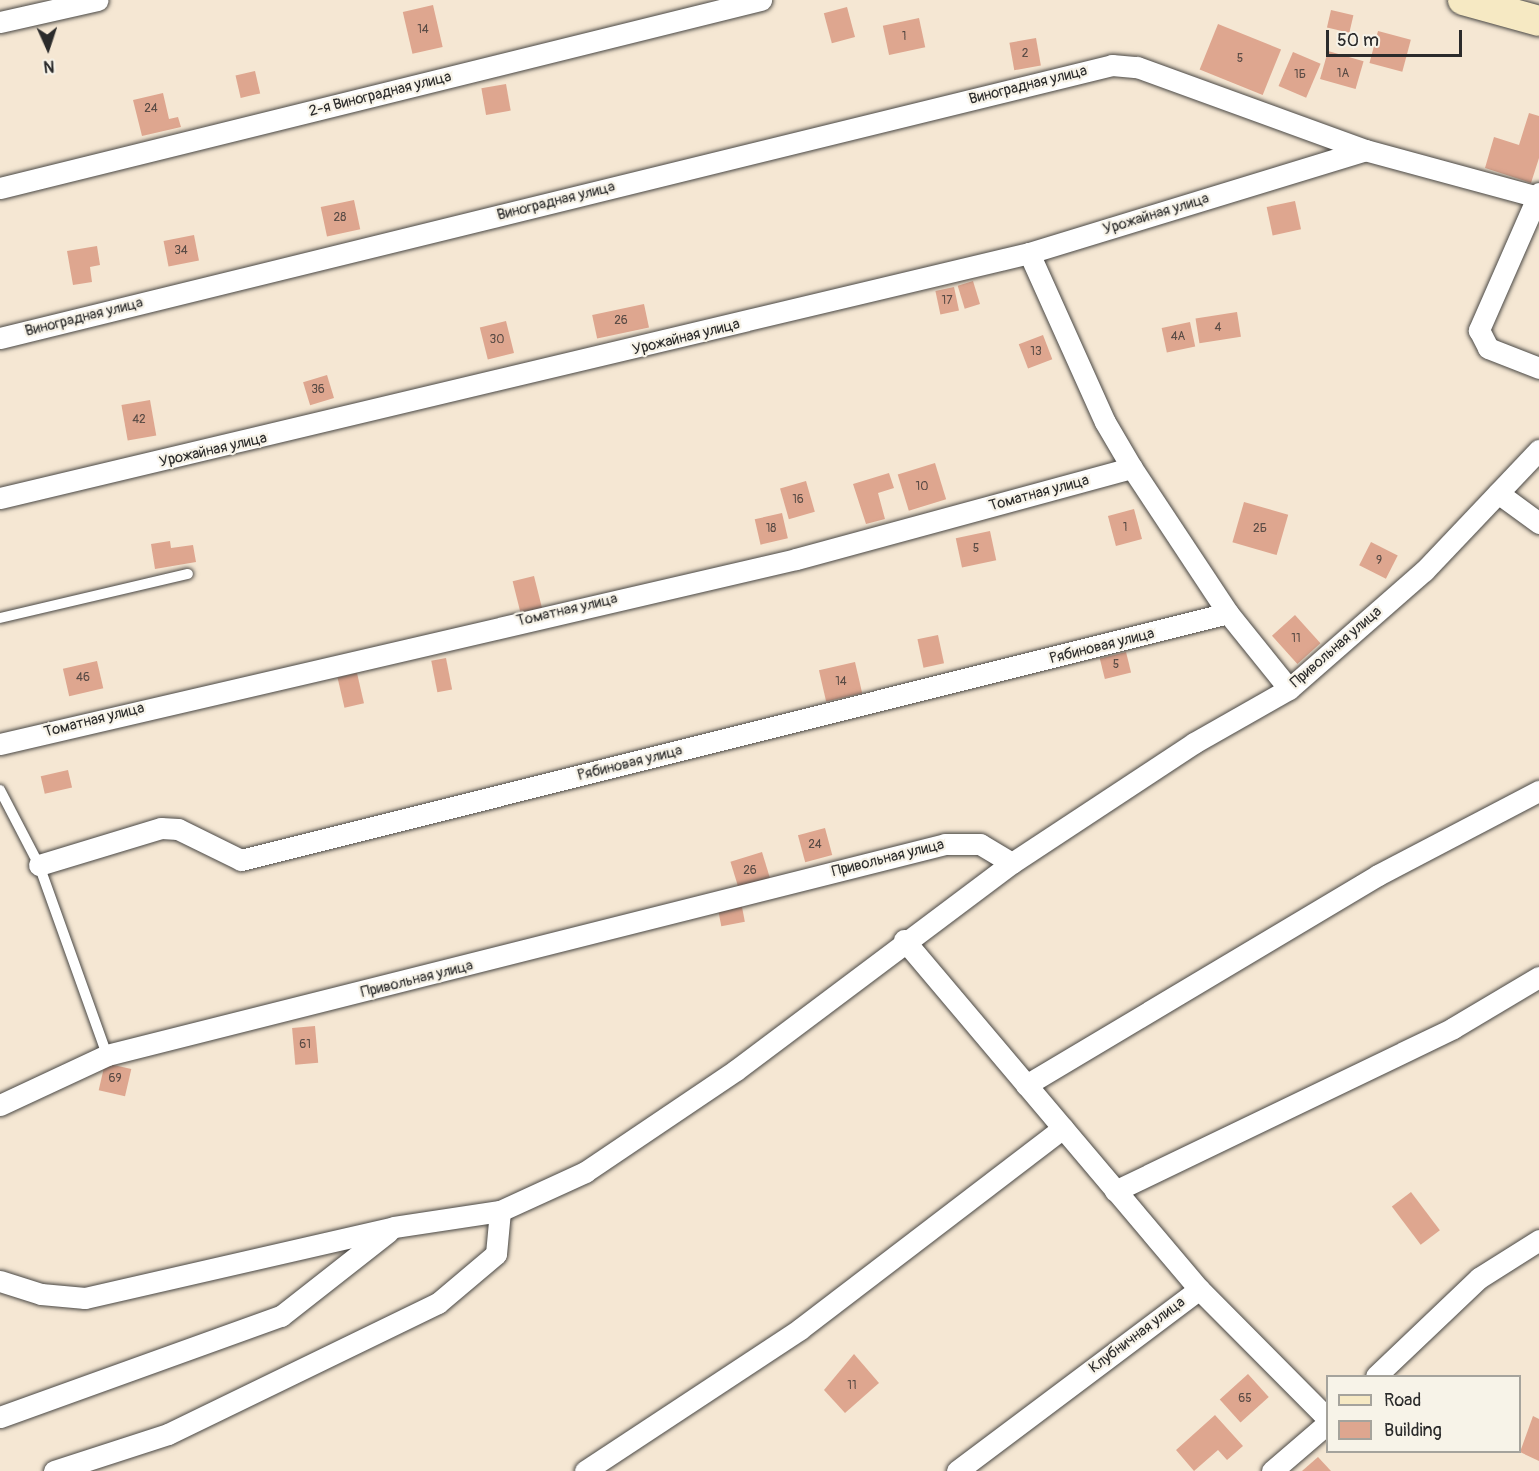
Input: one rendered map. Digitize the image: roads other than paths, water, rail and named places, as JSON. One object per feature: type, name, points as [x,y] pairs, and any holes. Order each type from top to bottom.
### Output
[{"type":"main road","points":[[1463,0],[1539,21]]},
{"type":"street","points":[[0,22],[98,0]]},
{"type":"street","name":"2-я Виноградная улица","points":[[0,188],[761,0]]},
{"type":"street","name":"Виноградная улица","points":[[0,338],[1112,65],[1137,67],[1365,150]]},
{"type":"street","points":[[1365,150],[1538,195],[1479,330],[1488,348],[1539,368]]},
{"type":"street","name":"Урожайная улица","points":[[0,498],[1029,253],[1365,150]]},
{"type":"street","points":[[1029,253],[1105,423],[1228,613],[1289,689]]},
{"type":"street","name":"Привольная улица","points":[[0,1105],[107,1054],[945,844],[980,844],[1012,863],[1194,743],[1289,689],[1424,570],[1539,450]]},
{"type":"street","name":"Томатная улица","points":[[0,744],[796,559],[1132,468]]},
{"type":"street","points":[[1498,493],[1539,523]]},
{"type":"street","name":"Рябиновая улица","points":[[39,865],[172,828],[241,860],[1228,613]]},
{"type":"street","points":[[1026,1085],[1378,875],[1539,790]]},
{"type":"street","points":[[0,1281],[41,1294],[85,1298],[394,1227],[500,1211],[585,1172],[727,1076],[904,940],[1012,863]]},
{"type":"street","points":[[904,940],[1199,1288]]},
{"type":"street","points":[[1115,1191],[1453,1028],[1539,977]]},
{"type":"street","points":[[585,1471],[800,1329],[1063,1128]]},
{"type":"street","points":[[54,1471],[168,1434],[438,1303],[496,1254],[500,1211]]},
{"type":"street","points":[[0,1418],[281,1316],[394,1227]]},
{"type":"street","points":[[1378,1375],[1479,1278],[1539,1240]]},
{"type":"street","name":"Клубничная улица","points":[[957,1471],[1199,1288],[1326,1419]]},
{"type":"street","points":[[1272,1471],[1326,1423]]},
{"type":"lane","points":[[0,618],[188,574]]},
{"type":"lane","points":[[0,790],[39,865],[107,1054]]}]
